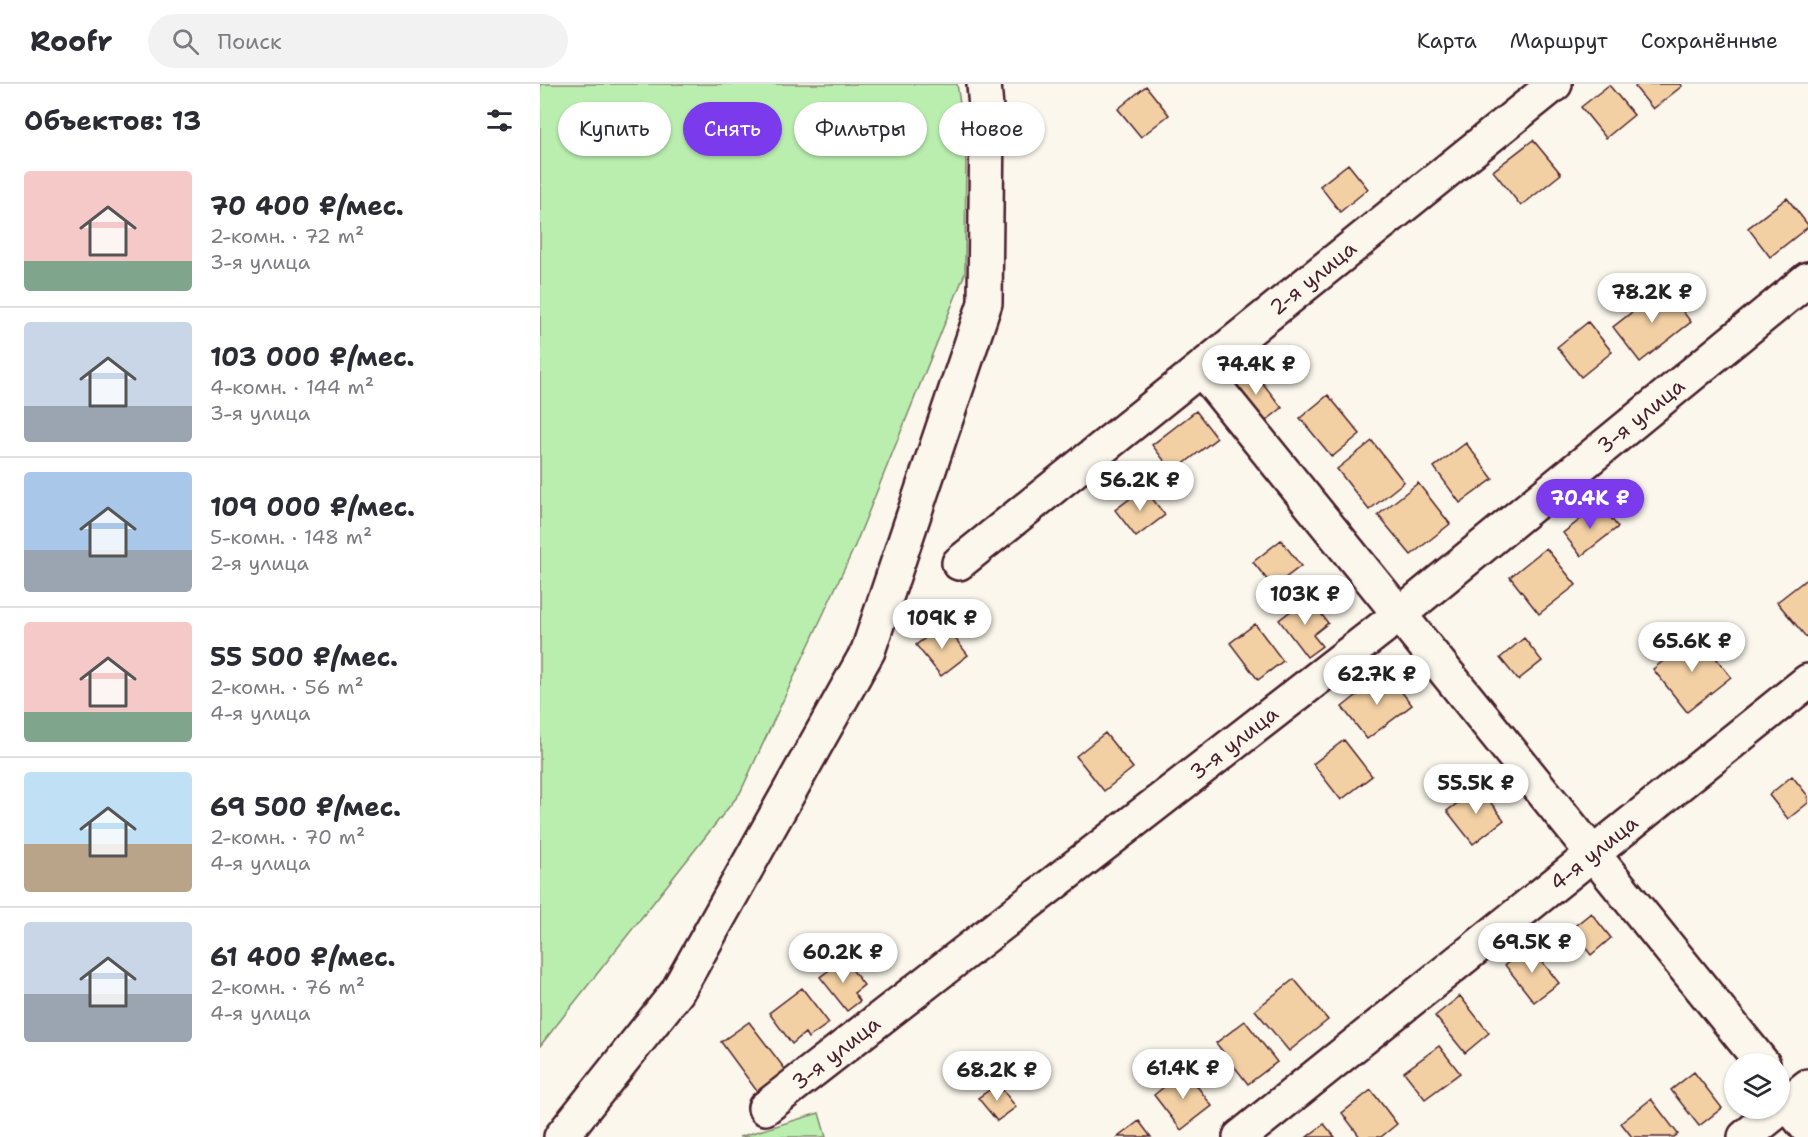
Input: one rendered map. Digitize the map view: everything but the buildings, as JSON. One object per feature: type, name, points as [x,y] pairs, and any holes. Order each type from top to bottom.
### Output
[{"type":"street","points":[[561,1137],[677,992],[868,651],[985,303],[987,120],[984,84]]},
{"type":"street","name":"2-я улица","points":[[959,563],[1555,84]]},
{"type":"street","name":"3-я улица","points":[[765,1108],[1400,614],[1808,279]]},
{"type":"street","points":[[1201,369],[1754,1053]]},
{"type":"street","name":"4-я улица","points":[[1240,1137],[1808,681]]},
{"type":"street","points":[[1745,1137],[1791,1093],[1808,1129]]},
{"type":"green space","points":[[540,84],[957,84],[960,102],[939,102],[939,156],[966,156],[965,273],[854,548],[740,793],[540,1046]]},
{"type":"green space","points":[[819,1113],[826,1137],[739,1137]]}]
